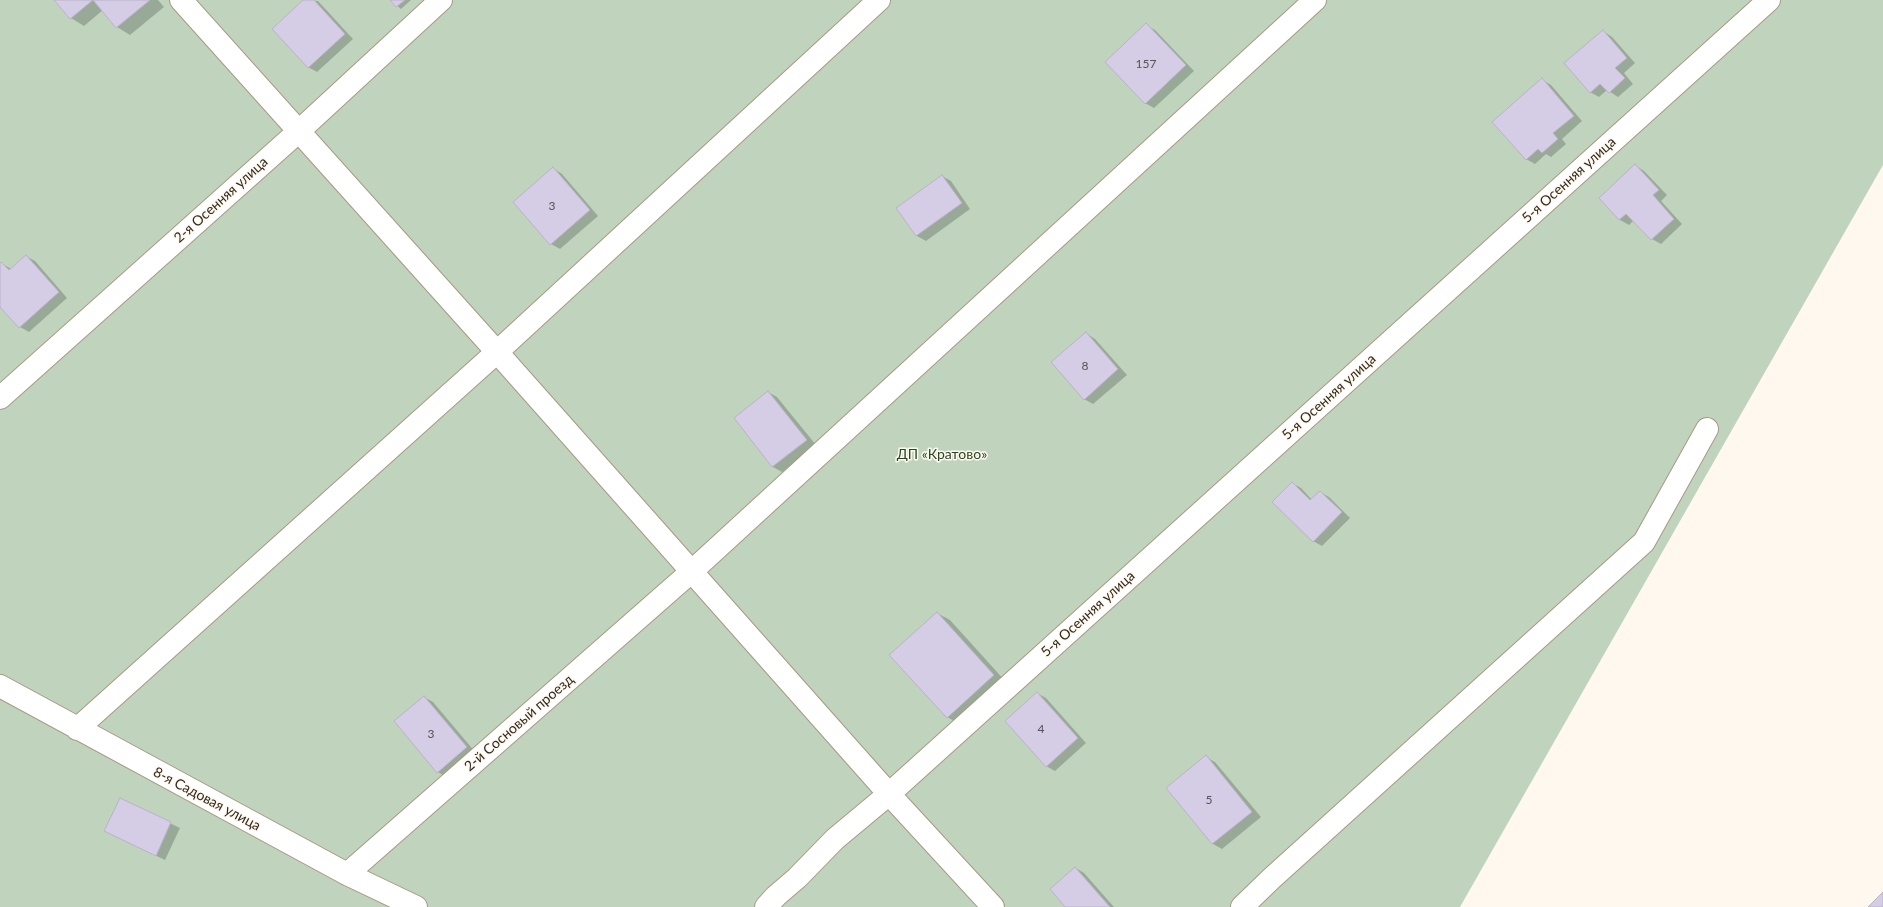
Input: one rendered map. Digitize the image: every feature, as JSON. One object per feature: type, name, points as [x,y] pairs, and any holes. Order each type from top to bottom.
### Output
[{"type":"street","points":[[181,0],[497,352],[889,794],[993,907]]},
{"type":"street","name":"2-я Осенняя улица","points":[[0,398],[299,131],[441,0]]},
{"type":"street","points":[[77,729],[497,352],[879,0]]},
{"type":"street","name":"2-й Сосновый проезд","points":[[347,874],[691,572],[1315,0]]},
{"type":"street","name":"5-я Осенняя улица","points":[[766,907],[835,839],[889,794],[1769,0]]},
{"type":"street","points":[[1242,907],[1278,872],[1644,542],[1707,429]]},
{"type":"street","name":"8-я Садовая улица","points":[[0,686],[347,874],[416,907]]},
{"type":"green space","name":"ДП «Кратово»","points":[[0,0],[1883,0],[1883,165],[1460,907],[0,907]]},
{"type":"building","points":[[54,0],[93,0],[70,19]]},
{"type":"building","points":[[93,0],[150,0],[116,28]]},
{"type":"building","points":[[303,0],[314,0],[345,34],[308,68],[272,29]]},
{"type":"building","points":[[390,0],[405,0],[396,7]]},
{"type":"building","points":[[1146,23],[1186,65],[1145,104],[1105,62]]},
{"type":"building","points":[[1603,30],[1627,58],[1615,68],[1625,78],[1609,93],[1600,84],[1590,93],[1564,63]]},
{"type":"building","points":[[1542,78],[1574,116],[1553,133],[1558,139],[1542,153],[1538,149],[1526,160],[1492,122]]},
{"type":"building","points":[[1635,164],[1659,190],[1653,195],[1674,219],[1651,240],[1626,214],[1619,220],[1599,198]]},
{"type":"building","points":[[553,167],[590,210],[550,245],[513,202]]},
{"type":"building","points":[[942,175],[962,203],[916,236],[896,208]]},
{"type":"building","points":[[26,255],[59,292],[19,328],[0,307],[0,263],[1,262],[9,270]]},
{"type":"building","points":[[1086,332],[1118,369],[1084,400],[1051,362]]},
{"type":"building","points":[[768,391],[807,440],[772,467],[734,418]]},
{"type":"building","points":[[1292,482],[1310,500],[1320,491],[1342,512],[1313,542],[1272,502]]},
{"type":"building","points":[[937,612],[994,675],[947,718],[889,655]]},
{"type":"building","points":[[1037,692],[1078,738],[1046,767],[1005,721]]},
{"type":"building","points":[[424,696],[467,747],[437,773],[394,721]]},
{"type":"building","points":[[1206,755],[1252,812],[1212,844],[1166,788]]},
{"type":"building","points":[[120,798],[171,822],[156,856],[104,831]]},
{"type":"building","points":[[1075,867],[1110,907],[1065,907],[1050,889]]},
{"type":"building","points":[[1883,892],[1883,907],[1868,907]]}]
